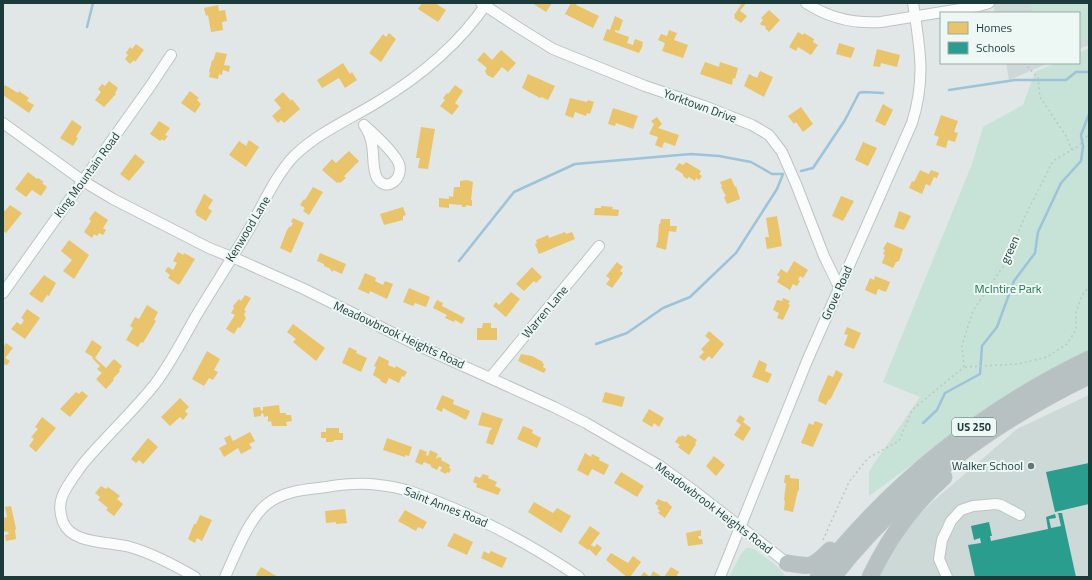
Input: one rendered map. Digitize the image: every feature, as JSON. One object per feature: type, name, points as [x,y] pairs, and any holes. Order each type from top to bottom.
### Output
[{"type":"highway","name":"US 250","points":[[818,577],[851,536],[890,496],[920,469],[973,427],[1037,386],[1089,359]]},
{"type":"highway","name":"US 250","points":[[833,577],[865,539],[918,487],[964,451],[1016,416],[1089,376]]},
{"type":"highway","points":[[870,577],[890,539],[921,500],[940,480],[1016,416]]},
{"type":"highway","points":[[787,563],[806,566],[818,563],[836,544],[851,536]]},
{"type":"highway","points":[[787,563],[798,577]]},
{"type":"street","points":[[806,3],[840,19],[854,22],[881,22],[940,12]]},
{"type":"street","name":"Grove Road","points":[[720,577],[807,361],[918,107],[922,72],[912,3]]},
{"type":"street","points":[[941,12],[980,6],[989,3]]},
{"type":"street","name":"Kenwood Lane","points":[[195,577],[160,559],[132,547],[93,541],[82,538],[70,532],[63,522],[60,513],[60,505],[65,491],[89,457],[132,411],[165,370],[282,170],[293,157],[324,132],[400,88],[438,58],[464,32],[484,4]]},
{"type":"street","name":"Yorktown Drive","points":[[484,4],[553,49],[645,86],[704,106],[752,125],[769,135],[782,152],[824,256],[839,287]]},
{"type":"street","name":"King Mountain Road","points":[[3,294],[149,88],[170,55]]},
{"type":"street","points":[[356,114],[364,125],[372,142],[374,169],[377,178],[384,184],[394,183],[399,175],[399,163],[364,125]]},
{"type":"street","name":"Meadowbrook Heights Road","points":[[3,123],[83,181],[113,199],[188,238],[297,286],[417,345],[586,423],[660,466],[787,563]]},
{"type":"street","name":"Warren Lane","points":[[490,378],[599,246]]},
{"type":"street","name":"Saint Annes Road","points":[[225,577],[254,518],[268,504],[287,493],[332,486],[360,484],[401,488],[457,510],[496,528],[533,548],[579,577]]},
{"type":"street","points":[[947,577],[939,559],[940,552],[943,536],[957,514],[968,507],[996,504],[1001,504],[1020,514]]},
{"type":"path","points":[[1025,64],[1038,78],[1040,97],[1066,136],[1072,150]]},
{"type":"path","name":"green","points":[[964,367],[962,345],[973,311],[1006,262],[1025,216],[1054,161],[1079,146],[1083,139],[1089,135]]},
{"type":"path","points":[[823,541],[849,482],[868,458],[899,441],[912,410],[964,367],[1018,364],[1047,357],[1067,344],[1076,330],[1076,312],[1082,295],[1089,287]]},
{"type":"shaded area","points":[[993,3],[1089,3],[1089,45],[1080,49],[1080,12],[995,12]]},
{"type":"shaded area","points":[[1006,64],[1047,64],[1009,80]]},
{"type":"shaded area","name":"Walker School","points":[[1089,395],[1089,577],[878,577],[893,540],[931,503],[1017,429]]},
{"type":"green space","points":[[1030,3],[1089,3],[1089,39],[1080,41],[1080,12],[1033,12]]},
{"type":"green space","name":"McIntire Park","points":[[1089,48],[1089,361],[977,417],[869,496],[869,471],[920,397],[883,382],[972,164],[983,127],[1023,105],[1035,72],[1054,64],[1080,64],[1080,52]]},
{"type":"green space","points":[[746,548],[754,549],[777,566],[786,577],[729,577],[741,554]]},
{"type":"building: Homes","points":[[422,3],[435,3],[446,10],[438,22],[418,9]]},
{"type":"building: Homes","points":[[532,3],[552,3],[546,12]]},
{"type":"building: Homes","points":[[571,3],[577,3],[576,5],[599,16],[593,28],[565,14]]},
{"type":"building: Homes","points":[[738,3],[746,3],[740,11],[747,16],[741,23],[734,18],[734,15],[741,5]]},
{"type":"building: Homes","points":[[218,5],[219,11],[225,10],[227,21],[222,22],[223,30],[211,32],[208,15],[206,16],[204,8]]},
{"type":"building: Homes","points":[[769,10],[780,20],[769,32],[764,25],[763,26],[760,24],[763,20],[761,18]]},
{"type":"building: Homes","points":[[615,16],[623,20],[619,31],[615,30],[615,32],[629,37],[627,43],[633,45],[635,39],[643,42],[639,53],[603,40],[607,29],[610,30]]},
{"type":"building: Homes","points":[[669,30],[677,33],[674,40],[688,45],[683,58],[662,51],[665,43],[658,40],[661,34],[667,36]]},
{"type":"building: Homes","points":[[798,32],[803,35],[804,33],[814,39],[813,42],[818,45],[811,55],[798,47],[796,51],[789,47]]},
{"type":"building: Homes","points":[[389,33],[396,39],[381,62],[369,53],[383,34],[386,37]]},
{"type":"building: Homes","points":[[839,43],[855,48],[851,58],[836,54]]},
{"type":"building: Homes","points":[[136,44],[144,50],[135,62],[134,60],[130,64],[125,59],[128,55],[126,53],[130,47],[132,49]]},
{"type":"building: Homes","points":[[877,49],[900,55],[897,67],[881,63],[880,67],[873,66]]},
{"type":"building: Homes","points":[[501,50],[516,63],[508,72],[502,67],[493,78],[487,75],[485,71],[487,68],[477,60],[484,52],[492,60]]},
{"type":"building: Homes","points":[[216,52],[227,54],[224,65],[230,66],[229,72],[223,70],[222,75],[219,74],[218,79],[209,77],[212,60],[213,61]]},
{"type":"building: Homes","points":[[705,62],[719,67],[720,62],[738,68],[735,79],[733,78],[732,85],[700,74]]},
{"type":"building: Homes","points":[[343,63],[350,74],[352,72],[357,80],[345,88],[339,78],[322,88],[317,80]]},
{"type":"building: Homes","points":[[760,71],[773,77],[764,97],[744,86],[749,74],[757,78]]},
{"type":"building: Homes","points":[[528,74],[555,86],[548,100],[541,97],[540,98],[522,88]]},
{"type":"building: Homes","points":[[109,81],[118,88],[115,93],[116,94],[104,107],[95,100],[101,92],[98,89],[102,84],[105,86]]},
{"type":"building: Homes","points":[[5,85],[18,93],[19,91],[29,98],[27,101],[34,105],[29,113],[3,95],[3,88]]},
{"type":"building: Homes","points":[[455,85],[463,91],[455,103],[459,106],[452,115],[440,106],[445,100],[443,98]]},
{"type":"building: Homes","points":[[190,91],[199,98],[197,100],[201,104],[195,113],[181,103]]},
{"type":"building: Homes","points":[[283,92],[291,101],[292,99],[300,109],[284,123],[281,120],[278,123],[272,116],[281,108],[274,100]]},
{"type":"building: Homes","points":[[570,98],[594,102],[590,114],[587,113],[586,116],[575,112],[573,118],[565,115]]},
{"type":"building: Homes","points":[[883,104],[893,110],[885,126],[875,121]]},
{"type":"building: Homes","points":[[801,107],[813,124],[803,132],[796,122],[794,124],[788,116]]},
{"type":"building: Homes","points":[[613,108],[638,116],[633,129],[616,123],[615,126],[608,124]]},
{"type":"building: Homes","points":[[941,115],[958,121],[954,132],[958,133],[955,142],[948,140],[946,148],[936,145],[939,137],[934,135]]},
{"type":"building: Homes","points":[[657,117],[662,124],[658,128],[679,135],[675,146],[664,142],[662,148],[655,145],[658,137],[649,134],[654,124],[651,121]]},
{"type":"building: Homes","points":[[72,120],[82,127],[73,146],[60,138]]},
{"type":"building: Homes","points":[[159,121],[170,128],[165,135],[168,136],[164,141],[162,139],[160,141],[150,134]]},
{"type":"building: Homes","points":[[421,127],[435,129],[428,169],[418,168],[420,158],[416,158]]},
{"type":"building: Homes","points":[[249,140],[259,147],[246,167],[229,155],[239,141],[246,146]]},
{"type":"building: Homes","points":[[863,142],[877,148],[868,166],[855,160]]},
{"type":"building: Homes","points":[[349,151],[359,161],[344,176],[346,178],[340,183],[337,183],[322,170],[332,159],[336,163]]},
{"type":"building: Homes","points":[[135,154],[145,162],[129,181],[120,174]]},
{"type":"building: Homes","points":[[686,162],[701,171],[699,174],[702,176],[699,180],[696,178],[695,181],[689,177],[687,179],[683,176],[683,174],[675,169],[679,163],[683,165]]},
{"type":"building: Homes","points":[[920,170],[929,174],[931,170],[939,173],[937,178],[934,177],[930,186],[926,184],[922,194],[909,188]]},
{"type":"building: Homes","points":[[28,172],[44,182],[42,183],[47,187],[41,196],[32,190],[26,197],[15,189]]},
{"type":"building: Homes","points":[[731,178],[735,187],[736,186],[740,199],[727,204],[724,197],[726,196],[720,182]]},
{"type":"building: Homes","points":[[467,180],[473,182],[471,200],[472,206],[466,205],[466,207],[462,207],[462,205],[449,204],[449,208],[439,207],[439,198],[449,199],[449,196],[453,197],[454,187],[460,187],[460,181]]},
{"type":"building: Homes","points":[[313,187],[323,192],[309,215],[303,211],[305,208],[300,205]]},
{"type":"building: Homes","points":[[204,194],[213,200],[208,208],[212,211],[206,221],[196,215],[197,214],[195,212]]},
{"type":"building: Homes","points":[[841,196],[854,201],[843,221],[832,216]]},
{"type":"building: Homes","points":[[10,205],[22,213],[6,233],[3,231],[3,210],[5,211]]},
{"type":"building: Homes","points":[[601,206],[613,207],[612,209],[619,210],[618,216],[594,215],[595,208],[601,208]]},
{"type":"building: Homes","points":[[403,207],[406,215],[403,216],[403,220],[384,225],[380,214]]},
{"type":"building: Homes","points":[[95,211],[108,220],[103,228],[106,230],[103,235],[99,233],[97,236],[94,234],[92,238],[84,232],[91,221],[89,219]]},
{"type":"building: Homes","points":[[899,211],[911,216],[904,230],[894,227]]},
{"type":"building: Homes","points":[[777,216],[782,246],[767,249],[765,237],[769,237],[766,218]]},
{"type":"building: Homes","points":[[293,218],[304,223],[291,253],[280,248],[287,230],[293,223],[291,222]]},
{"type":"building: Homes","points":[[661,219],[670,219],[670,226],[677,226],[676,232],[669,231],[666,250],[656,247]]},
{"type":"building: Homes","points":[[565,232],[566,234],[572,232],[575,239],[539,254],[535,244],[537,243],[536,240],[548,235],[549,238]]},
{"type":"building: Homes","points":[[69,240],[89,255],[74,279],[63,271],[72,260],[61,251]]},
{"type":"building: Homes","points":[[887,242],[903,249],[899,261],[896,262],[893,268],[882,263],[885,255],[883,254],[885,250],[883,249]]},
{"type":"building: Homes","points":[[178,252],[183,255],[184,253],[195,259],[179,285],[168,278],[170,275],[165,271],[168,267],[173,270],[177,263],[173,261]]},
{"type":"building: Homes","points":[[320,253],[346,264],[342,274],[333,270],[333,272],[330,270],[331,269],[324,266],[324,264],[317,261]]},
{"type":"building: Homes","points":[[794,261],[808,270],[803,278],[800,276],[798,280],[800,281],[797,286],[793,284],[790,290],[777,282],[780,277],[777,275],[781,269],[787,273]]},
{"type":"building: Homes","points":[[617,262],[623,267],[620,271],[623,273],[612,288],[606,284],[610,279],[606,276]]},
{"type":"building: Homes","points":[[532,267],[542,277],[536,283],[534,281],[524,291],[516,284]]},
{"type":"building: Homes","points":[[365,273],[376,278],[375,281],[383,285],[385,281],[393,284],[387,299],[370,291],[369,294],[358,289]]},
{"type":"building: Homes","points":[[44,275],[56,283],[49,296],[47,295],[42,303],[29,294]]},
{"type":"building: Homes","points":[[875,276],[890,282],[886,292],[878,289],[876,295],[865,290],[870,278],[874,280]]},
{"type":"building: Homes","points":[[409,288],[430,297],[426,307],[415,303],[413,306],[403,302]]},
{"type":"building: Homes","points":[[511,292],[520,299],[506,317],[493,306],[496,302],[499,305]]},
{"type":"building: Homes","points":[[245,295],[251,298],[244,310],[246,311],[244,315],[246,318],[234,334],[226,329],[235,315],[231,313],[234,308],[233,306],[239,299],[241,301]]},
{"type":"building: Homes","points":[[783,298],[790,301],[788,304],[790,305],[783,320],[777,318],[779,313],[773,310],[777,300],[782,301]]},
{"type":"building: Homes","points":[[437,300],[443,303],[442,306],[465,318],[462,324],[455,320],[454,322],[445,318],[447,315],[433,308]]},
{"type":"building: Homes","points":[[147,305],[158,312],[154,320],[156,321],[143,343],[141,342],[138,347],[126,340],[133,328],[130,326],[135,317],[139,319]]},
{"type":"building: Homes","points":[[27,309],[40,318],[25,339],[11,329],[17,322],[21,325],[24,320],[21,318]]},
{"type":"building: Homes","points":[[483,323],[491,323],[491,328],[497,328],[497,340],[477,340],[477,328],[482,328]]},
{"type":"building: Homes","points":[[293,324],[325,348],[316,361],[293,342],[296,339],[287,332]]},
{"type":"building: Homes","points":[[847,327],[861,333],[854,349],[844,345],[848,335],[844,334]]},
{"type":"building: Homes","points":[[709,331],[724,344],[712,359],[709,356],[704,361],[699,357],[704,352],[701,349],[710,340],[705,336]]},
{"type":"building: Homes","points":[[92,340],[102,347],[95,358],[106,368],[114,359],[122,366],[119,370],[120,371],[113,379],[114,380],[106,389],[96,379],[102,373],[97,369],[100,366],[92,358],[93,357],[85,352]]},
{"type":"building: Homes","points":[[6,343],[13,348],[5,358],[10,361],[4,366],[3,348]]},
{"type":"building: Homes","points":[[349,347],[357,351],[356,353],[367,358],[361,372],[342,363]]},
{"type":"building: Homes","points":[[207,351],[220,359],[214,370],[218,372],[213,380],[209,378],[204,386],[192,379]]},
{"type":"building: Homes","points":[[521,354],[532,356],[543,362],[543,367],[546,369],[544,373],[518,361]]},
{"type":"building: Homes","points":[[379,356],[389,361],[388,365],[395,368],[396,366],[407,372],[404,377],[402,376],[399,383],[389,378],[386,384],[373,375],[376,367],[374,366]]},
{"type":"building: Homes","points":[[759,360],[767,364],[765,371],[772,374],[768,383],[752,377]]},
{"type":"building: Homes","points":[[836,370],[843,374],[826,405],[818,401],[819,396],[828,375],[833,377]]},
{"type":"building: Homes","points":[[82,391],[88,396],[70,417],[60,409],[76,392],[79,394]]},
{"type":"building: Homes","points":[[605,392],[625,397],[622,407],[602,402]]},
{"type":"building: Homes","points":[[442,395],[454,400],[453,404],[470,411],[466,420],[443,408],[442,412],[436,409]]},
{"type":"building: Homes","points":[[180,398],[189,407],[185,411],[188,414],[183,420],[180,417],[170,426],[161,417]]},
{"type":"building: Homes","points":[[279,405],[280,413],[291,415],[292,421],[286,422],[287,426],[272,426],[271,421],[268,422],[268,416],[264,417],[263,413],[261,416],[254,417],[253,408],[260,407],[261,411],[263,410],[263,407]]},
{"type":"building: Homes","points":[[649,409],[664,418],[659,427],[654,423],[652,427],[642,421]]},
{"type":"building: Homes","points":[[482,412],[503,419],[493,445],[486,443],[492,428],[478,425]]},
{"type":"building: Homes","points":[[740,415],[745,419],[743,422],[751,428],[743,441],[734,435],[741,425],[736,421]]},
{"type":"building: Homes","points":[[42,417],[56,428],[36,452],[29,446],[34,439],[31,437],[38,429],[35,427]]},
{"type":"building: Homes","points":[[815,421],[823,424],[813,447],[801,443],[809,423],[813,425]]},
{"type":"building: Homes","points":[[523,426],[533,430],[532,433],[541,438],[537,448],[517,439]]},
{"type":"building: Homes","points":[[326,428],[339,428],[339,433],[343,433],[343,440],[326,442],[326,438],[321,438],[321,432],[326,432]]},
{"type":"building: Homes","points":[[250,432],[255,441],[249,444],[252,448],[241,454],[238,448],[224,457],[219,448],[227,444],[224,438],[230,435],[233,441]]},
{"type":"building: Homes","points":[[688,434],[697,440],[689,455],[678,447],[680,445],[675,442],[679,436],[680,437],[682,435],[685,437]]},
{"type":"building: Homes","points":[[148,438],[158,447],[143,464],[139,460],[136,463],[131,459]]},
{"type":"building: Homes","points":[[387,438],[412,447],[409,456],[405,455],[405,457],[383,450]]},
{"type":"building: Homes","points":[[420,449],[427,452],[426,455],[428,456],[430,450],[438,454],[437,459],[438,457],[442,458],[441,460],[450,465],[449,468],[451,469],[449,473],[447,472],[446,474],[440,471],[442,467],[439,466],[437,470],[424,462],[422,465],[415,462]]},
{"type":"building: Homes","points":[[585,453],[591,457],[592,454],[600,458],[599,460],[609,465],[604,475],[592,469],[588,476],[577,470]]},
{"type":"building: Homes","points":[[714,456],[725,465],[716,476],[706,466]]},
{"type":"building: Homes","points":[[621,472],[644,486],[637,497],[614,483]]},
{"type":"building: Homes","points":[[483,474],[489,476],[488,478],[497,482],[495,486],[501,489],[498,495],[476,487],[477,484],[473,482],[475,476],[480,478]]},
{"type":"building: Homes","points":[[785,475],[790,475],[790,478],[799,479],[799,491],[798,490],[793,512],[784,510],[786,483],[784,483]]},
{"type":"building: Homes","points":[[101,486],[106,489],[108,487],[120,496],[117,499],[123,504],[114,516],[106,510],[108,508],[98,500],[100,497],[95,493]]},
{"type":"building: Homes","points":[[658,499],[665,502],[666,501],[672,507],[665,518],[658,513],[660,511],[657,508],[659,506],[655,504]]},
{"type":"building: Homes","points":[[534,502],[553,513],[557,508],[571,516],[561,533],[528,512]]},
{"type":"building: Homes","points":[[11,506],[16,529],[16,539],[6,541],[5,535],[9,534],[8,532],[3,531],[3,518],[7,517],[5,507]]},
{"type":"building: Homes","points":[[345,509],[347,523],[326,523],[325,511]]},
{"type":"building: Homes","points":[[405,510],[427,522],[423,529],[418,527],[416,531],[398,521]]},
{"type":"building: Homes","points":[[200,515],[212,520],[202,541],[197,538],[195,543],[188,539],[194,524],[196,524]]},
{"type":"building: Homes","points":[[590,526],[600,533],[591,545],[594,547],[597,544],[602,548],[596,556],[589,549],[588,550],[578,543]]},
{"type":"building: Homes","points":[[701,530],[701,536],[698,536],[699,539],[702,539],[703,544],[688,546],[686,533]]},
{"type":"building: Homes","points":[[454,533],[473,542],[467,555],[447,546]]},
{"type":"building: Homes","points":[[484,551],[489,554],[491,551],[507,558],[502,568],[481,558]]},
{"type":"building: Homes","points":[[611,553],[628,563],[633,556],[641,562],[630,577],[627,577],[606,560]]},
{"type":"building: Homes","points":[[261,567],[278,577],[259,577],[256,575]]},
{"type":"building: Homes","points":[[671,567],[679,572],[676,577],[664,577]]},
{"type":"building: Homes","points":[[653,571],[662,577],[650,577]]},
{"type":"building: Homes","points":[[644,572],[650,577],[640,577]]},
{"type":"building: Schools","points":[[1089,463],[1089,504],[1055,512],[1046,472]]},
{"type":"building: Schools","points":[[1058,513],[1062,513],[1076,577],[975,577],[968,545],[981,543],[980,538],[974,540],[971,526],[989,522],[992,536],[990,536],[991,541],[1048,529],[1046,517],[1055,514],[1056,518],[1049,519],[1051,528],[1061,526]]},
{"type":"waterway","points":[[87,27],[93,3]]},
{"type":"waterway","points":[[949,90],[1015,80],[1066,80],[1076,72],[1089,72]]},
{"type":"waterway","points":[[801,171],[813,168],[845,120],[859,93],[883,93]]},
{"type":"waterway","points":[[923,423],[937,410],[945,393],[980,374],[982,346],[997,327],[1014,281],[1035,253],[1038,232],[1061,183],[1081,161],[1083,146],[1081,135],[1089,114]]},
{"type":"waterway","points":[[459,261],[514,192],[575,164],[691,154],[719,156],[751,162],[772,174],[783,174],[777,189],[736,253],[690,297],[663,308],[627,333],[596,344]]},
{"type":"place","name":"Walker School","points":[[1031,466]]}]
